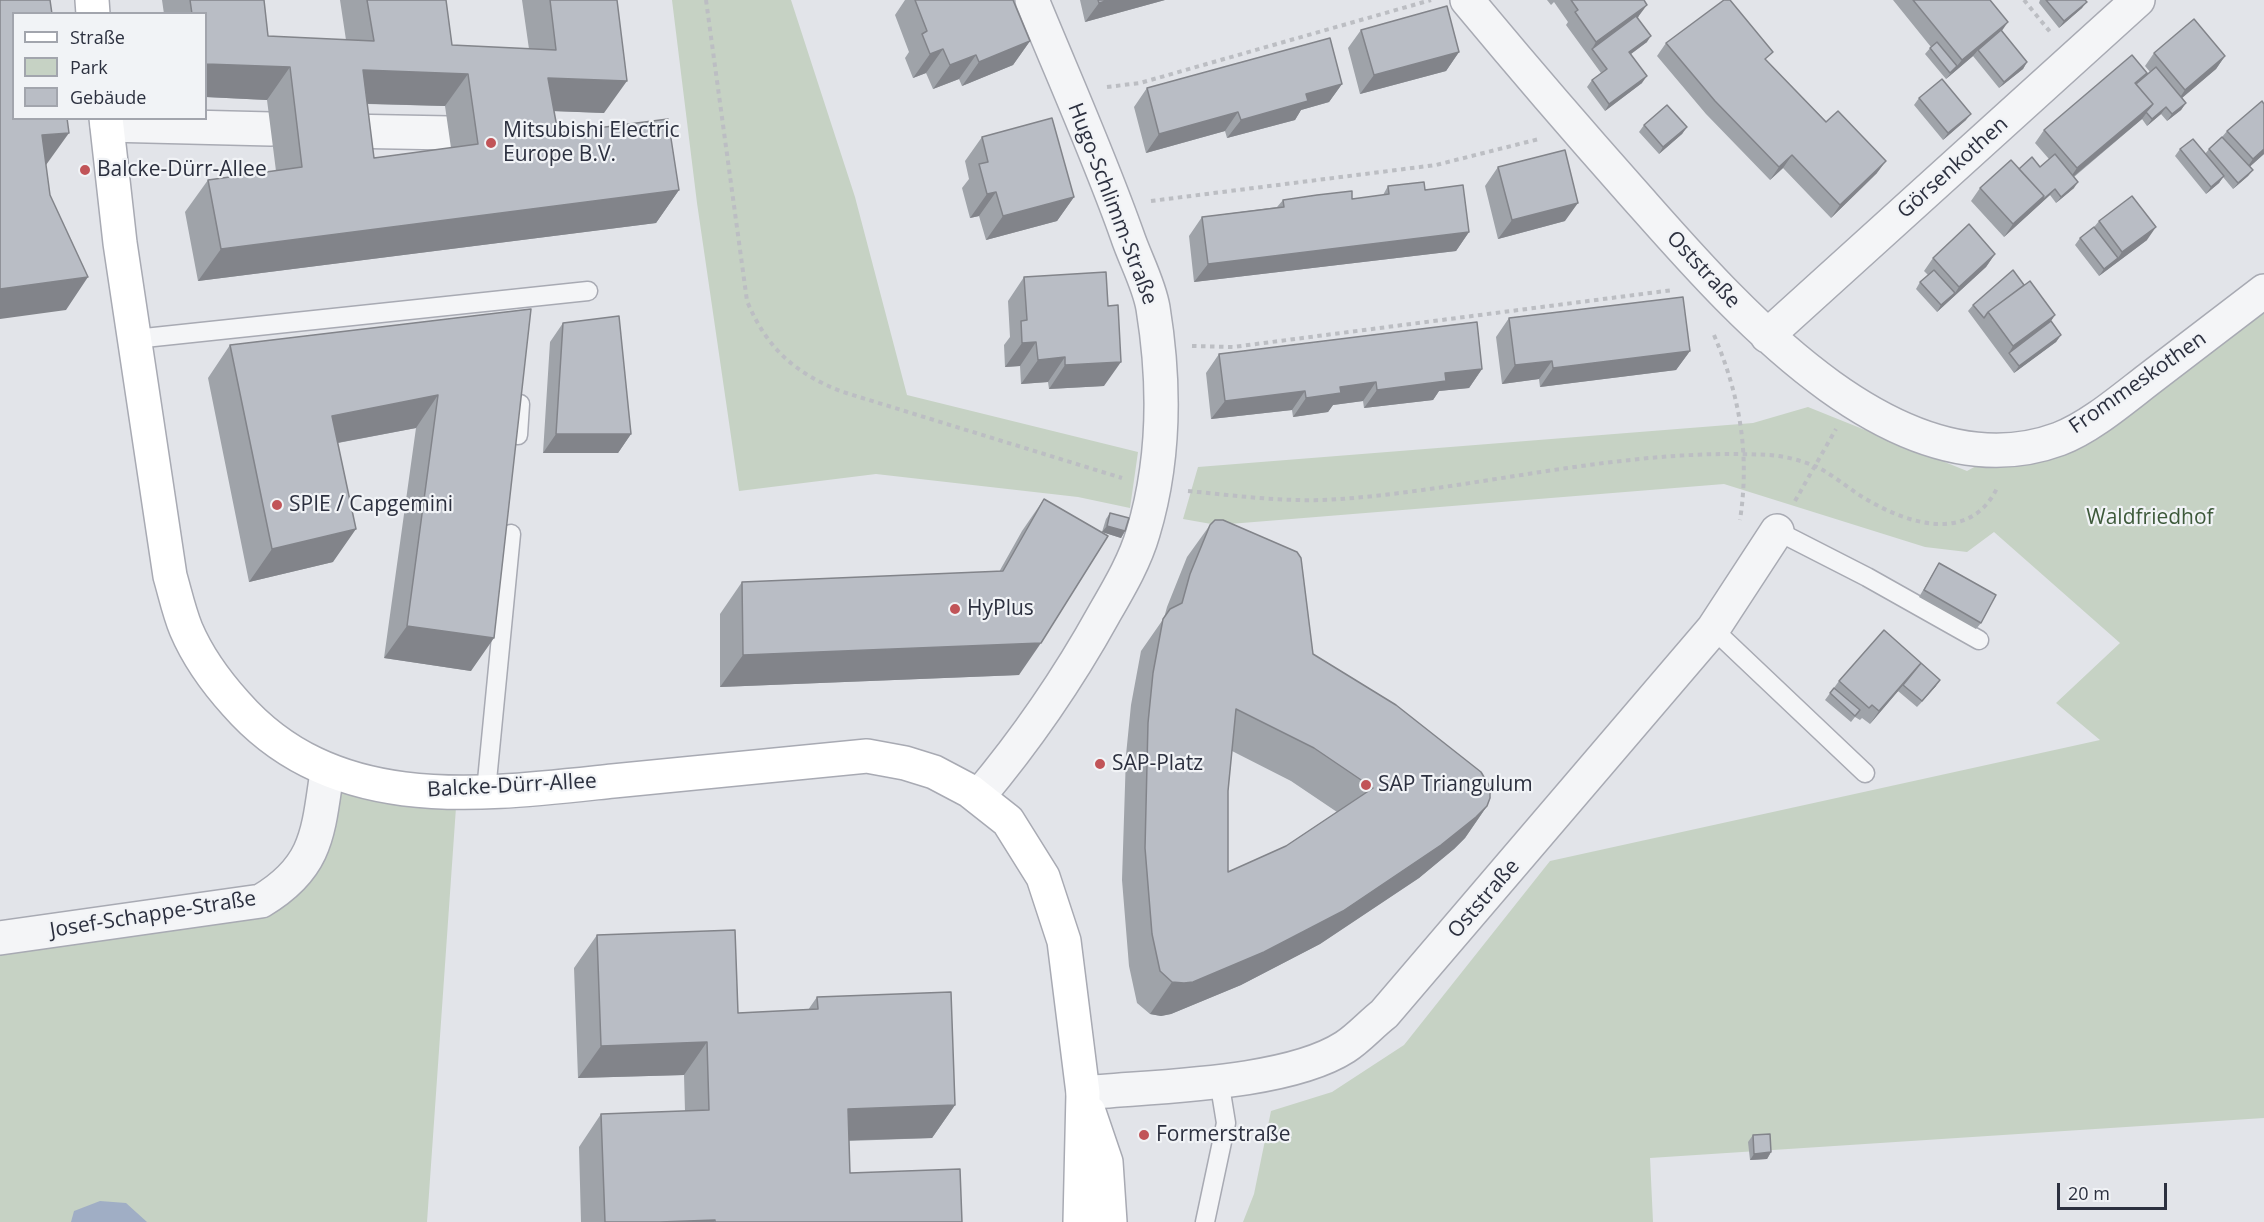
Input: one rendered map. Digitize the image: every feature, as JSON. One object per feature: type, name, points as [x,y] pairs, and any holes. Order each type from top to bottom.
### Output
[{"type":"street","name":"Hugo-Schlimm-Straße","points":[[978,797],[1035,725],[1093,634],[1123,581],[1143,535],[1155,488],[1161,429],[1160,368],[1153,306],[1118,209],[1032,0]]},
{"type":"street","name":"Oststraße","points":[[1467,0],[1569,121],[1705,274],[1767,336],[1814,376],[1874,414],[1925,437],[1962,449],[2001,452]]},
{"type":"street","name":"Görsenkothen","points":[[1767,336],[2139,0]]},
{"type":"street","points":[[106,122],[271,129]]},
{"type":"street","name":"Balcke-Dürr-Allee","points":[[106,122],[170,576],[186,629],[219,686],[247,717],[288,752],[327,772],[399,790],[457,793],[539,789],[867,756],[905,763],[934,772],[978,797],[1008,821],[1043,877],[1053,900],[1064,941],[1083,1093],[1080,1222]]},
{"type":"street","points":[[344,131],[449,133]]},
{"type":"street","name":"Frommeskothen","points":[[2001,452],[2060,439],[2116,405],[2264,291]]},
{"type":"street","name":"Oststraße","points":[[1083,1093],[1268,1074],[1313,1062],[1345,1046],[1384,1014],[1713,629],[1777,531]]},
{"type":"street","name":"Josef-Schappe-Straße","points":[[0,938],[261,901],[284,887],[297,873],[312,849],[318,836],[327,772]]},
{"type":"street","name":"Balcke-Dürr-Allee","points":[[1083,1093],[1107,1162],[1110,1222]]},
{"type":"lane","points":[[135,339],[588,291]]},
{"type":"lane","points":[[525,320],[526,298]]},
{"type":"lane","points":[[518,435],[520,389]]},
{"type":"lane","points":[[1777,531],[1867,577],[1979,640]]},
{"type":"lane","points":[[486,791],[511,534]]},
{"type":"lane","points":[[1713,629],[1865,773]]},
{"type":"lane","points":[[1205,1222],[1226,1123],[1219,1080]]},
{"type":"path","points":[[706,0],[747,301],[765,334],[784,359],[801,373],[843,392],[1155,488],[1282,500],[1340,499],[1413,492],[1642,459],[1769,455],[1815,466],[1890,512],[1919,521],[1963,523],[1976,516],[1990,503],[1999,483],[2001,452]]},
{"type":"path","points":[[1103,87],[1140,83],[1431,0]]},
{"type":"path","points":[[2024,0],[2073,59]]},
{"type":"path","points":[[1146,202],[1436,165],[1548,136],[1569,121]]},
{"type":"path","points":[[1187,345],[1233,347],[1693,288],[1705,274]]},
{"type":"path","points":[[1714,333],[1741,415],[1745,489],[1739,527]]},
{"type":"path","points":[[1777,531],[1852,400]]},
{"type":"green space","points":[[672,0],[791,0],[855,197],[907,395],[1138,452],[1130,508],[1078,497],[876,474],[739,491],[697,203]]},
{"type":"green space","name":"Waldfriedhof","points":[[2264,291],[2264,1118],[1650,1158],[1653,1222],[1243,1222],[1254,1194],[1271,1111],[1332,1092],[1404,1045],[1550,861],[2100,740],[2056,703],[2120,643],[1994,532],[1967,552],[1925,547],[1724,484],[1217,525],[1183,519],[1198,467],[1753,423],[1808,407],[1967,471],[2001,452],[2029,447]]},
{"type":"green space","points":[[327,772],[457,793],[427,1222],[0,1222],[0,938],[284,887]]},
{"type":"water","points":[[100,1201],[126,1203],[147,1222],[71,1222],[74,1211]]},
{"type":"building","points":[[0,0],[50,0],[52,12],[12,12],[12,120],[67,120],[69,133],[42,135],[50,195],[88,277],[0,289]]},
{"type":"building","name":"Mitsubishi Electric Europe B.V.","points":[[190,0],[264,0],[268,36],[374,41],[367,0],[446,0],[452,45],[556,50],[550,0],[617,0],[627,81],[548,78],[558,133],[668,119],[679,190],[221,249],[208,180],[302,167],[290,67],[207,64],[207,12],[192,12]],"holes":[[[363,70],[468,74],[478,144],[374,158]]]},
{"type":"building","points":[[915,0],[1013,0],[1030,41],[979,62],[976,55],[950,65],[943,49],[930,54],[922,34],[927,31]]},
{"type":"building","points":[[1571,0],[1644,0],[1647,5],[1596,42],[1575,12],[1578,10]]},
{"type":"building","points":[[1724,0],[1730,0],[1773,52],[1765,59],[1826,122],[1838,111],[1886,161],[1840,205],[1792,155],[1779,167],[1715,101],[1666,43]]},
{"type":"building","points":[[1913,0],[1990,0],[2008,22],[1962,60]]},
{"type":"building","points":[[2046,0],[2085,0],[2087,2],[2064,21]]},
{"type":"building","points":[[1447,6],[1459,52],[1374,75],[1361,30]]},
{"type":"building","points":[[1636,16],[1651,36],[1629,52],[1647,76],[1609,104],[1592,80],[1607,69],[1592,49]]},
{"type":"building","points":[[2194,19],[2225,56],[2185,90],[2154,53]]},
{"type":"building","points":[[2001,30],[2027,62],[2004,82],[1978,50]]},
{"type":"building","points":[[1330,38],[1342,84],[1306,94],[1308,101],[1241,120],[1238,112],[1159,134],[1147,88]]},
{"type":"building","points":[[1937,42],[1957,66],[1950,73],[1930,48]]},
{"type":"building","points":[[2132,55],[2147,73],[2135,83],[2153,104],[2077,168],[2044,130]]},
{"type":"building","points":[[2156,67],[2186,103],[2172,114],[2166,107],[2152,119],[2146,112],[2153,104],[2136,84]]},
{"type":"building","points":[[1942,79],[1971,114],[1948,133],[1919,98]]},
{"type":"building","points":[[2262,101],[2264,104],[2264,149],[2253,159],[2227,131]]},
{"type":"building","points":[[1667,105],[1687,127],[1663,147],[1644,125]]},
{"type":"building","points":[[1052,118],[1074,197],[1003,216],[996,192],[987,194],[979,164],[988,162],[982,137]]},
{"type":"building","points":[[2222,137],[2253,170],[2238,183],[2209,149]]},
{"type":"building","points":[[2193,139],[2224,176],[2211,187],[2180,149]]},
{"type":"building","points":[[1565,150],[1578,203],[1512,220],[1498,167]]},
{"type":"building","points":[[2055,154],[2078,182],[2061,197],[2055,189],[2039,203],[2044,196],[2019,169],[2032,157],[2040,167]]},
{"type":"building","points":[[2011,160],[2044,196],[2013,224],[1980,188]]},
{"type":"building","points":[[1424,182],[1425,190],[1463,185],[1469,232],[1208,264],[1202,217],[1284,207],[1283,200],[1317,195],[1352,191],[1352,199],[1389,194],[1388,186]]},
{"type":"building","points":[[2132,196],[2156,227],[2122,252],[2099,221]]},
{"type":"building","points":[[1969,224],[1995,254],[1959,287],[1933,258]]},
{"type":"building","points":[[2094,227],[2118,258],[2104,269],[2080,238]]},
{"type":"building","points":[[1934,270],[1955,293],[1941,305],[1920,282]]},
{"type":"building","points":[[2013,270],[2024,285],[1988,312],[1984,318],[1973,305]]},
{"type":"building","points":[[1106,272],[1108,306],[1118,305],[1121,362],[1065,365],[1065,357],[1038,360],[1036,342],[1022,343],[1021,321],[1027,320],[1024,277]]},
{"type":"building","points":[[2030,281],[2055,315],[2013,346],[1988,312]]},
{"type":"building","points":[[1683,297],[1690,351],[1553,368],[1552,361],[1515,365],[1509,318]]},
{"type":"building","name":"SPIE / Capgemini","points":[[531,309],[494,638],[407,626],[438,395],[332,416],[356,529],[272,549],[230,345]]},
{"type":"building","points":[[619,316],[631,434],[556,434],[563,323]]},
{"type":"building","points":[[2051,321],[2061,335],[2019,366],[2009,353]]},
{"type":"building","points":[[1477,322],[1482,369],[1445,373],[1446,381],[1377,390],[1376,382],[1340,387],[1341,393],[1306,398],[1305,391],[1225,401],[1219,354]]},
{"type":"building","name":"HyPlus","points":[[1044,499],[1108,536],[1041,643],[743,655],[742,582],[1003,571]]},
{"type":"building","points":[[1110,513],[1129,518],[1125,531],[1107,526]]},
{"type":"building","name":"SAP Triangulum","points":[[1215,520],[1223,520],[1297,552],[1301,558],[1313,654],[1396,705],[1481,772],[1490,787],[1490,798],[1487,806],[1476,817],[1441,845],[1343,911],[1264,952],[1193,982],[1184,983],[1172,982],[1160,971],[1152,934],[1145,848],[1148,723],[1153,673],[1163,619],[1170,609],[1182,603],[1190,574],[1210,525]],"holes":[[[1236,709],[1314,748],[1373,788],[1286,846],[1228,872],[1228,791]]]},
{"type":"building","points":[[1939,563],[1996,595],[1981,623],[1924,590]]},
{"type":"building","points":[[1884,630],[1921,663],[1879,711],[1872,705],[1869,708],[1839,681]]},
{"type":"building","points":[[1921,663],[1940,680],[1922,701],[1903,685]]},
{"type":"building","points":[[1834,688],[1860,710],[1855,716],[1830,693]]},
{"type":"building","points":[[735,930],[738,1013],[818,1009],[817,997],[951,992],[955,1105],[848,1109],[850,1173],[960,1169],[962,1222],[715,1222],[715,1220],[605,1222],[601,1114],[709,1110],[707,1042],[601,1046],[597,935]]},
{"type":"building","points":[[1770,1134],[1771,1152],[1754,1154],[1753,1135]]},
{"type":"place","name":"Mitsubishi Electric Europe B.V.","points":[[491,143]]},
{"type":"place","name":"Balcke-Dürr-Allee","points":[[85,170]]},
{"type":"place","name":"SPIE / Capgemini","points":[[277,505]]},
{"type":"place","name":"HyPlus","points":[[955,609]]},
{"type":"place","name":"SAP-Platz","points":[[1100,764]]},
{"type":"place","name":"SAP Triangulum","points":[[1366,785]]},
{"type":"place","name":"Formerstraße","points":[[1144,1135]]}]
